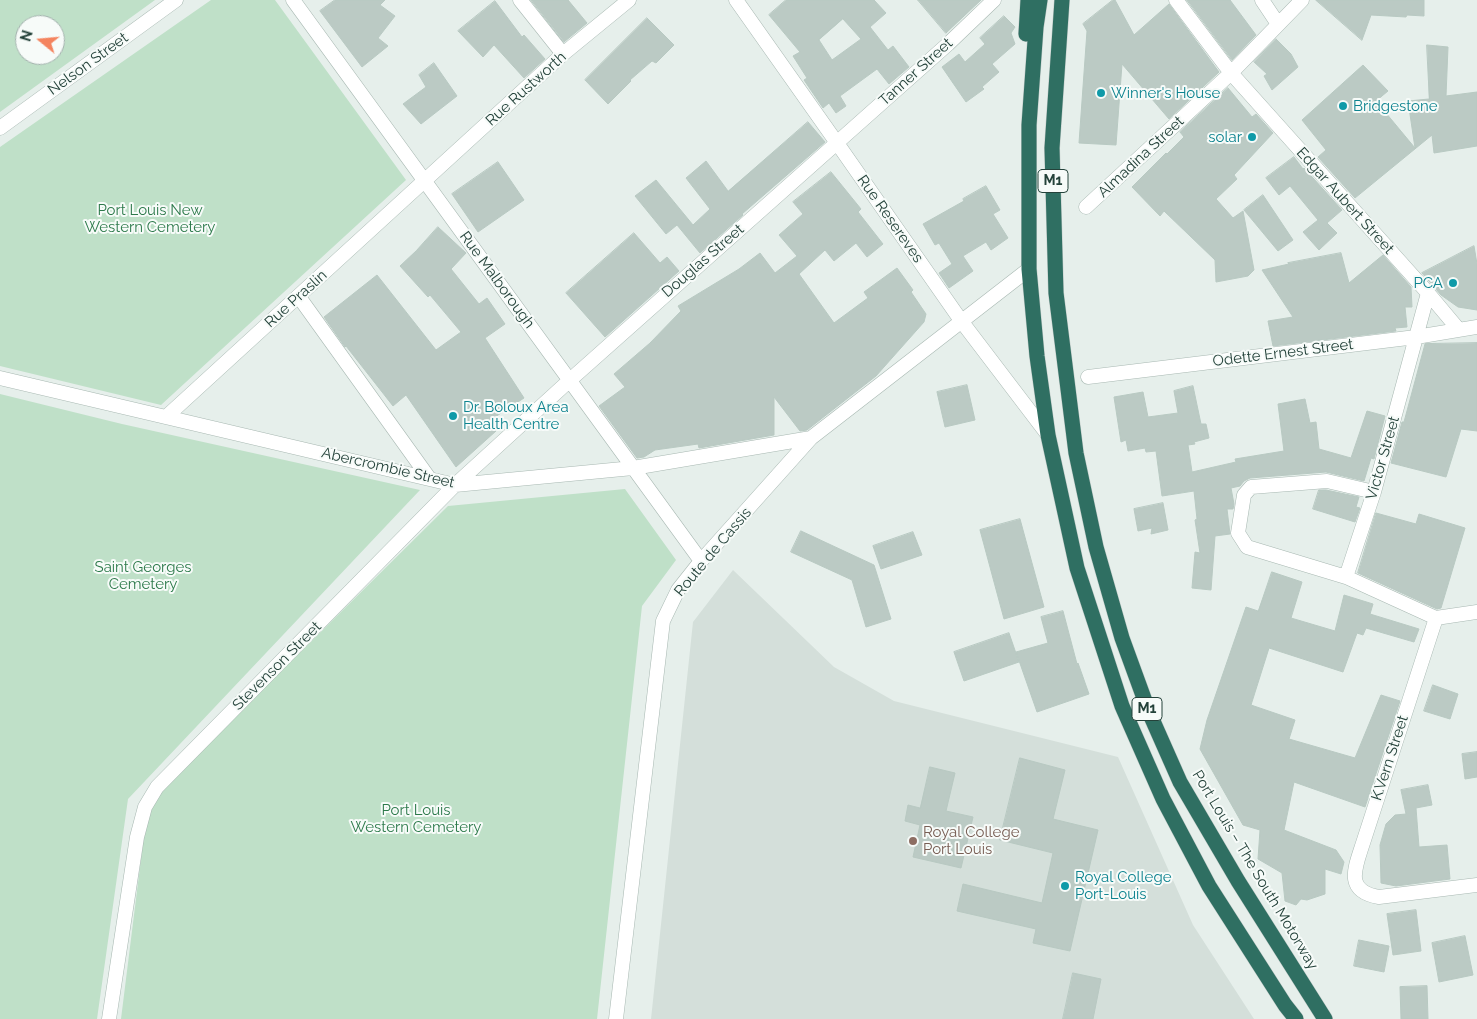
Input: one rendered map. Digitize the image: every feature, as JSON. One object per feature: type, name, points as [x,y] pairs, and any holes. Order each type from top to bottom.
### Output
[{"type":"highway","points":[[1028,0],[1026,28],[1029,125]]},
{"type":"highway","name":"M1","points":[[1040,0],[1036,27],[1029,125],[1029,269],[1037,356],[1048,435],[1076,568],[1122,706],[1163,799],[1209,886],[1285,1005],[1296,1019]]},
{"type":"highway","name":"Port Louis – The South Motorway","points":[[1062,0],[1052,148],[1056,293],[1076,453],[1096,547],[1125,647],[1149,712],[1180,782],[1238,881],[1325,1019]]},
{"type":"street","name":"Nelson Street","points":[[0,128],[176,0]]},
{"type":"street","name":"Rue Malborough","points":[[293,0],[701,561]]},
{"type":"street","points":[[520,0],[563,54]]},
{"type":"street","name":"Rue Rustworth","points":[[425,181],[563,54],[630,0]]},
{"type":"street","name":"Rue Resereves","points":[[736,0],[962,322],[1048,435]]},
{"type":"street","name":"Tanner Street","points":[[838,143],[994,0]]},
{"type":"street","points":[[1176,0],[1231,73]]},
{"type":"street","points":[[1262,0],[1278,24]]},
{"type":"street","name":"Almadina Street","points":[[1086,208],[1231,73],[1302,0]]},
{"type":"street","name":"Edgar Aubert Street","points":[[1231,73],[1459,330]]},
{"type":"street","name":"Douglas Street","points":[[570,380],[838,143]]},
{"type":"street","name":"Rue Praslin","points":[[166,417],[425,181]]},
{"type":"street","name":"Route de Cassis","points":[[616,1019],[663,621],[678,590],[701,561],[811,438],[1029,269]]},
{"type":"street","name":"Victor Street","points":[[1346,578],[1374,492],[1428,293]]},
{"type":"street","points":[[299,297],[429,478]]},
{"type":"street","name":"Odette Ernest Street","points":[[1088,377],[1416,337],[1477,327]]},
{"type":"street","name":"Abercrombie Street","points":[[0,378],[455,485],[633,468],[811,438]]},
{"type":"street","name":"Stevenson Street","points":[[109,1019],[137,837],[145,807],[158,787],[455,485],[570,380]]},
{"type":"street","points":[[1374,492],[1327,481],[1251,488],[1244,495],[1238,533],[1247,547],[1346,578],[1436,618],[1477,612]]},
{"type":"street","name":"K.Vern Street","points":[[1436,618],[1356,865],[1355,880],[1358,889],[1367,895],[1379,897],[1477,886]]},
{"type":"shaded area","name":"Royal College Port Louis","points":[[733,570],[834,667],[894,701],[1118,757],[1193,925],[1254,1019],[651,1019],[693,622]]},
{"type":"green space","points":[[0,0],[155,0],[0,112]]},
{"type":"green space","name":"Port Louis New Western Cemetery","points":[[211,0],[275,0],[406,180],[161,405],[0,366],[0,147]]},
{"type":"green space","name":"Saint Georges Cemetery","points":[[0,394],[122,424],[420,490],[128,799],[97,1019],[0,1019]]},
{"type":"green space","name":"Port Louis Western Cemetery","points":[[625,489],[676,560],[642,606],[597,1019],[121,1019],[148,803],[448,506]]},
{"type":"building","points":[[335,0],[385,0],[380,5],[395,16],[378,38],[388,46],[362,67],[320,11]]},
{"type":"building","points":[[531,0],[568,0],[587,23],[564,42]]},
{"type":"building","points":[[786,0],[874,0],[886,13],[870,27],[888,50],[893,46],[909,67],[889,84],[877,69],[840,96],[846,106],[836,113],[829,103],[823,108],[804,80],[807,78],[793,56],[800,52],[769,15]],"holes":[[[843,19],[861,39],[832,60],[819,40]]]},
{"type":"building","points":[[918,0],[981,0],[946,33]]},
{"type":"building","points":[[1115,0],[1134,35],[1169,4],[1219,72],[1169,119],[1122,64],[1116,145],[1079,143],[1087,31],[1083,24]]},
{"type":"building","points":[[1187,0],[1230,0],[1256,35],[1232,60]]},
{"type":"building","points":[[1316,0],[1424,0],[1424,16],[1371,15],[1362,40]]},
{"type":"building","points":[[495,1],[522,37],[524,35],[545,59],[524,78],[494,45],[483,57],[458,31]]},
{"type":"building","points":[[1004,16],[1015,27],[1011,33],[1015,44],[992,64],[999,72],[982,87],[984,89],[966,102],[942,67],[959,54],[965,62],[985,44],[980,38]]},
{"type":"building","points":[[647,18],[674,45],[656,63],[652,61],[630,80],[608,104],[585,80]]},
{"type":"building","points":[[1276,39],[1291,54],[1298,67],[1272,90],[1264,76],[1267,74],[1254,62]]},
{"type":"building","points":[[1427,45],[1448,47],[1446,96],[1477,92],[1477,146],[1434,153],[1432,135],[1355,198],[1318,157],[1326,150],[1302,120],[1363,65],[1388,91],[1376,101],[1415,148],[1408,101],[1429,99]]},
{"type":"building","points":[[434,63],[457,96],[421,124],[403,104],[426,87],[419,75]]},
{"type":"building","points":[[1228,88],[1252,117],[1256,114],[1273,133],[1234,175],[1237,179],[1216,199],[1233,218],[1243,211],[1254,270],[1248,276],[1216,282],[1215,260],[1164,211],[1160,216],[1132,187],[1184,137],[1180,132]]},
{"type":"building","points":[[808,122],[825,142],[700,253],[677,225],[666,234],[635,196],[656,180],[693,225],[710,209],[686,178],[706,161],[728,191]]},
{"type":"building","points":[[1294,157],[1342,210],[1327,223],[1337,233],[1319,250],[1303,232],[1318,220],[1290,186],[1279,195],[1266,178]]},
{"type":"building","points":[[498,162],[524,200],[478,232],[452,194]]},
{"type":"building","points":[[831,172],[861,209],[858,212],[883,244],[867,257],[856,243],[834,261],[825,250],[799,274],[834,323],[868,298],[864,292],[897,268],[913,290],[911,292],[926,314],[924,322],[876,376],[807,430],[800,431],[774,397],[774,435],[699,448],[698,444],[655,450],[644,457],[637,458],[599,406],[625,387],[614,374],[650,343],[681,311],[678,306],[739,269],[760,253],[775,273],[797,256],[779,235],[803,214],[793,202]]},
{"type":"building","points":[[986,186],[1000,210],[993,214],[1008,238],[991,250],[986,242],[963,256],[973,271],[949,288],[939,273],[952,264],[939,243],[935,245],[923,224]]},
{"type":"building","points":[[1263,195],[1293,240],[1278,251],[1244,210]]},
{"type":"building","points":[[438,227],[466,253],[451,269],[479,304],[487,298],[505,324],[485,338],[524,398],[489,421],[496,431],[456,467],[406,395],[393,406],[345,347],[324,317],[377,275],[436,350],[461,332],[430,295],[428,297],[400,266]]},
{"type":"building","points":[[634,233],[660,263],[667,257],[679,271],[605,337],[566,293]]},
{"type":"building","name":"PCA","points":[[1474,246],[1477,264],[1477,310],[1458,307],[1441,295],[1422,273]]},
{"type":"building","points":[[1341,253],[1349,283],[1383,255],[1411,287],[1412,307],[1405,307],[1407,327],[1395,328],[1396,331],[1273,346],[1268,321],[1293,317],[1262,270]]},
{"type":"building","points":[[1477,343],[1477,431],[1461,429],[1446,477],[1391,463],[1425,344]]},
{"type":"building","points":[[967,385],[975,420],[945,427],[937,392]]},
{"type":"building","points":[[1193,386],[1201,424],[1206,424],[1209,438],[1188,445],[1192,472],[1236,462],[1235,459],[1284,451],[1278,404],[1305,399],[1310,423],[1316,422],[1319,449],[1351,458],[1367,411],[1385,416],[1374,459],[1371,458],[1364,481],[1326,472],[1250,478],[1240,486],[1231,488],[1234,504],[1233,509],[1227,509],[1230,534],[1215,536],[1211,590],[1192,588],[1195,552],[1200,553],[1195,520],[1197,519],[1194,491],[1162,496],[1156,451],[1146,452],[1145,448],[1128,451],[1126,440],[1121,442],[1114,397],[1143,392],[1148,417],[1178,413],[1174,391]]},
{"type":"building","points":[[1319,490],[1359,497],[1356,507],[1360,508],[1355,522],[1313,509]]},
{"type":"building","points":[[1163,503],[1168,530],[1151,534],[1152,528],[1138,531],[1134,509]]},
{"type":"building","points":[[1376,513],[1416,524],[1419,514],[1465,528],[1441,608],[1437,609],[1358,573]]},
{"type":"building","points":[[1020,519],[1044,607],[1004,619],[980,530]]},
{"type":"building","points":[[801,531],[874,565],[891,619],[866,627],[852,580],[791,552]]},
{"type":"building","points":[[913,532],[922,555],[881,569],[873,546]]},
{"type":"building","points":[[1272,572],[1302,582],[1291,618],[1335,631],[1344,595],[1373,604],[1370,614],[1419,629],[1414,642],[1366,628],[1363,635],[1357,633],[1343,672],[1269,648],[1251,705],[1295,720],[1289,739],[1355,758],[1381,695],[1400,701],[1365,807],[1294,782],[1284,830],[1336,850],[1344,862],[1341,874],[1325,869],[1325,894],[1307,900],[1301,899],[1296,905],[1285,901],[1282,873],[1258,859],[1260,830],[1243,825],[1200,749],[1207,720],[1246,607],[1258,611]]},
{"type":"building","points":[[1063,611],[1077,664],[1089,694],[1037,712],[1016,652],[1048,643],[1041,617]]},
{"type":"building","points":[[1009,633],[1019,662],[964,681],[954,652]]},
{"type":"building","points":[[1433,685],[1458,694],[1450,719],[1424,711]]},
{"type":"building","points":[[1477,752],[1477,777],[1465,779],[1462,754]]},
{"type":"building","points":[[1020,758],[1065,770],[1053,819],[1098,830],[1070,951],[1033,943],[1036,929],[957,911],[963,884],[1042,903],[1053,853],[1000,840]]},
{"type":"building","points":[[930,767],[955,773],[946,811],[973,817],[961,868],[913,857],[920,825],[905,821],[908,805],[920,808]]},
{"type":"building","points":[[1428,785],[1432,805],[1416,808],[1419,847],[1447,845],[1450,879],[1396,886],[1381,883],[1380,845],[1386,824],[1395,815],[1406,814],[1401,790]]},
{"type":"building","points":[[1416,910],[1421,951],[1393,955],[1387,914]]},
{"type":"building","points":[[1465,936],[1473,975],[1439,982],[1432,943]]},
{"type":"building","points":[[1359,940],[1389,946],[1384,972],[1354,966]]},
{"type":"building","points":[[1073,973],[1101,979],[1093,1019],[1063,1019]]},
{"type":"building","points":[[1427,986],[1428,1019],[1401,1019],[1400,987]]},
{"type":"place","name":"Winner's House","points":[[1101,93]]},
{"type":"place","name":"Bridgestone","points":[[1343,106]]},
{"type":"place","name":"solar","points":[[1252,137]]},
{"type":"place","name":"PCA","points":[[1453,283]]},
{"type":"place","name":"Dr. Boloux Area Health Centre","points":[[453,416]]},
{"type":"place","name":"Royal College Port Louis","points":[[913,841]]},
{"type":"place","name":"Royal College Port-Louis","points":[[1065,886]]}]
